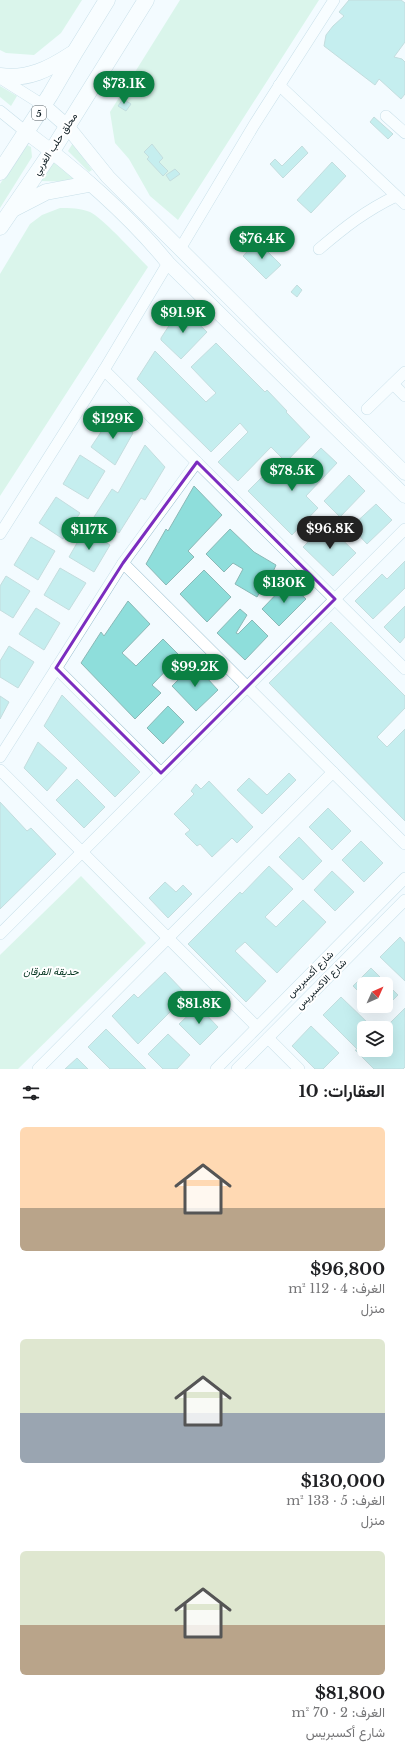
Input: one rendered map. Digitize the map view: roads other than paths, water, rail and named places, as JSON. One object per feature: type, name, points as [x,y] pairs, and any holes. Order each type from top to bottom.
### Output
[{"type":"highway","name":"5","points":[[0,172],[107,0]]},
{"type":"highway","name":"محلق حلب الغربي","points":[[0,227],[52,151],[146,0]]},
{"type":"highway","points":[[0,77],[38,73],[57,64],[74,52]]},
{"type":"highway","points":[[10,211],[46,192],[90,184]]},
{"type":"main road","points":[[43,105],[67,126],[108,177],[405,473]]},
{"type":"main road","points":[[26,132],[52,151],[90,184],[135,227],[168,263],[405,496]]},
{"type":"street","points":[[180,249],[279,85],[334,0]]},
{"type":"street","points":[[0,77],[43,105]]},
{"type":"street","points":[[279,85],[405,204]]},
{"type":"street","points":[[0,111],[26,132]]},
{"type":"street","points":[[386,116],[405,133]]},
{"type":"street","points":[[319,249],[354,220],[375,206],[396,196]]},
{"type":"street","points":[[0,534],[104,370],[168,263]]},
{"type":"street","points":[[104,370],[405,668]]},
{"type":"street","points":[[367,409],[405,372]]},
{"type":"street","points":[[393,384],[405,396]]},
{"type":"street","points":[[0,757],[123,563],[197,462]]},
{"type":"street","points":[[0,934],[405,529]]},
{"type":"street","points":[[123,563],[405,844]]},
{"type":"street","points":[[56,668],[160,773]]},
{"type":"street","points":[[0,770],[257,1027]]},
{"type":"street","points":[[38,1069],[167,937],[333,772]]},
{"type":"street","name":"شارع أكسبريس","points":[[216,1069],[405,878]]},
{"type":"street","name":"شارع الاكسبريس","points":[[236,1069],[405,900]]},
{"type":"street","points":[[268,1038],[299,1069]]},
{"type":"park label","name":"حديقة الفرقان","points":[[51,971]]}]
